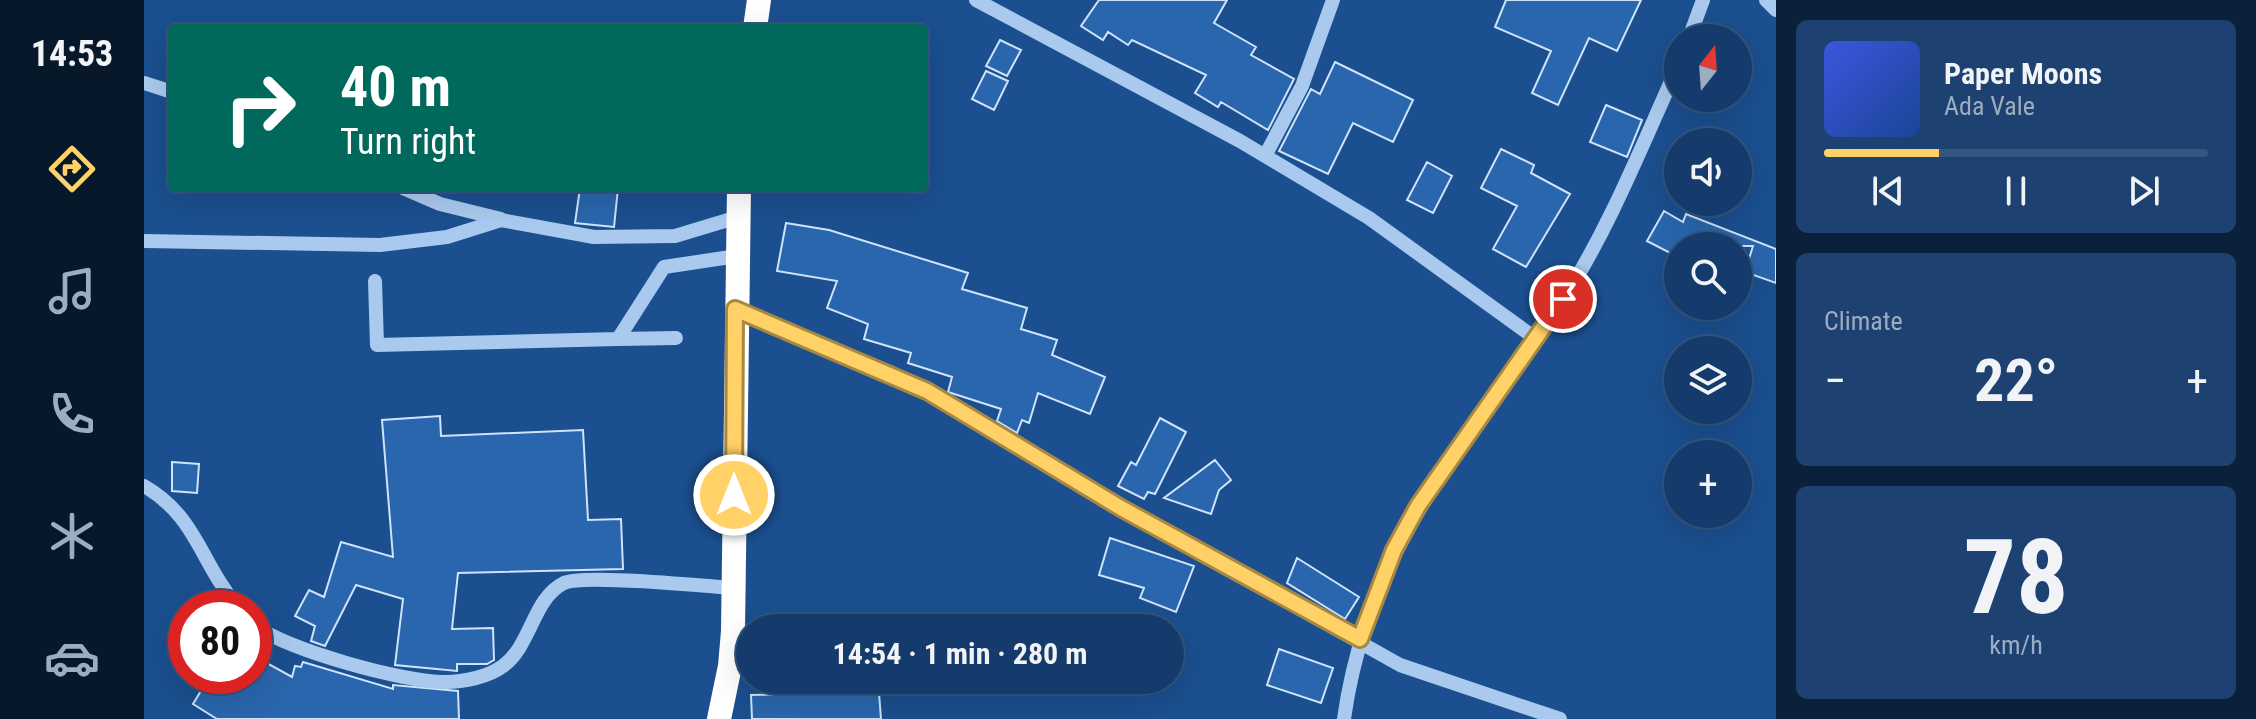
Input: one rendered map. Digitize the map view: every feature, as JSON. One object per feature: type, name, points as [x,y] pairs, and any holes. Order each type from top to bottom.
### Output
[{"type":"highway","points":[[756,24],[759,0]]},
{"type":"highway","points":[[719,719],[730,666],[734,588],[735,309],[739,192]]},
{"type":"street","points":[[1265,156],[1302,86],[1333,0]]},
{"type":"street","points":[[1694,24],[1703,0]]},
{"type":"street","points":[[1766,0],[1776,10]]},
{"type":"street","points":[[981,1],[1265,156],[1369,218],[1535,338]]},
{"type":"street","points":[[144,83],[168,91]]},
{"type":"street","points":[[1344,719],[1351,665],[1394,550],[1418,506],[1563,299],[1610,218],[1664,97]]},
{"type":"street","points":[[412,192],[440,204],[501,220],[594,237],[675,236],[738,217]]},
{"type":"street","points":[[144,241],[380,245],[447,237],[501,220]]},
{"type":"street","points":[[618,339],[664,267],[737,256]]},
{"type":"street","points":[[375,281],[377,345],[676,338]]},
{"type":"street","points":[[735,309],[927,391],[1121,508],[1360,639],[1400,665],[1560,719]]},
{"type":"street","points":[[144,486],[168,499],[190,525],[223,590]]},
{"type":"street","points":[[272,634],[303,649],[378,670],[444,682],[475,679],[504,666],[530,630],[546,598],[563,583],[606,581],[734,588]]},
{"type":"building","points":[[1099,0],[1227,0],[1214,23],[1256,47],[1251,55],[1294,79],[1268,130],[1221,102],[1218,107],[1195,93],[1206,75],[1132,40],[1128,45],[1108,32],[1103,40],[1081,26]]},
{"type":"building","points":[[1506,0],[1641,0],[1617,51],[1589,38],[1558,105],[1532,93],[1551,51],[1495,27]]},
{"type":"building","points":[[1000,40],[1021,50],[1007,76],[986,66]]},
{"type":"building","points":[[1335,62],[1413,100],[1393,142],[1353,123],[1328,174],[1279,151],[1311,89],[1320,94]]},
{"type":"building","points":[[986,71],[1008,81],[994,110],[972,99]]},
{"type":"building","points":[[1606,105],[1642,120],[1627,157],[1590,142]]},
{"type":"building","points":[[1501,149],[1534,165],[1531,173],[1570,194],[1526,267],[1493,249],[1517,206],[1481,188]]},
{"type":"building","points":[[1427,162],[1452,176],[1433,213],[1407,200]]},
{"type":"building","points":[[579,192],[618,192],[614,227],[575,223]]},
{"type":"building","points":[[1664,211],[1664,216],[1673,216],[1683,222],[1685,216],[1691,216],[1732,232],[1664,232],[1664,250],[1647,241]]},
{"type":"building","points":[[786,223],[829,230],[968,273],[962,289],[1027,308],[1021,329],[1057,340],[1052,355],[1105,377],[1090,414],[1038,393],[1029,423],[1022,420],[1017,433],[997,421],[1001,409],[948,392],[952,377],[908,363],[911,353],[864,339],[868,324],[827,308],[837,281],[777,271]]},
{"type":"building","points":[[1752,240],[1776,249],[1776,283],[1752,274]]},
{"type":"building","points":[[440,416],[441,436],[583,430],[588,520],[621,519],[623,569],[458,573],[452,629],[493,628],[494,660],[487,664],[457,664],[457,671],[395,665],[403,599],[356,585],[325,646],[311,641],[315,626],[295,616],[309,590],[324,597],[341,542],[393,557],[382,420]]},
{"type":"building","points":[[1160,418],[1186,432],[1155,494],[1148,492],[1144,499],[1118,486],[1131,462],[1136,465]]},
{"type":"building","points":[[1215,460],[1231,480],[1219,490],[1211,514],[1164,498]]},
{"type":"building","points":[[172,462],[199,464],[197,493],[172,491]]},
{"type":"building","points":[[1110,538],[1194,566],[1176,612],[1140,598],[1144,588],[1099,575]]},
{"type":"building","points":[[1297,558],[1359,597],[1345,619],[1287,583]]},
{"type":"building","points":[[1279,649],[1333,668],[1321,703],[1267,685]]},
{"type":"building","points":[[303,662],[393,689],[393,685],[458,691],[459,719],[217,719],[193,704],[199,694],[272,694],[272,666],[292,677],[295,666],[301,667]]},
{"type":"building","points":[[879,694],[881,719],[752,719],[751,695]]},
{"type":"route","points":[[734,495],[735,309],[890,372],[927,391],[1121,508],[1360,639],[1394,550],[1418,506],[1563,299]]}]
